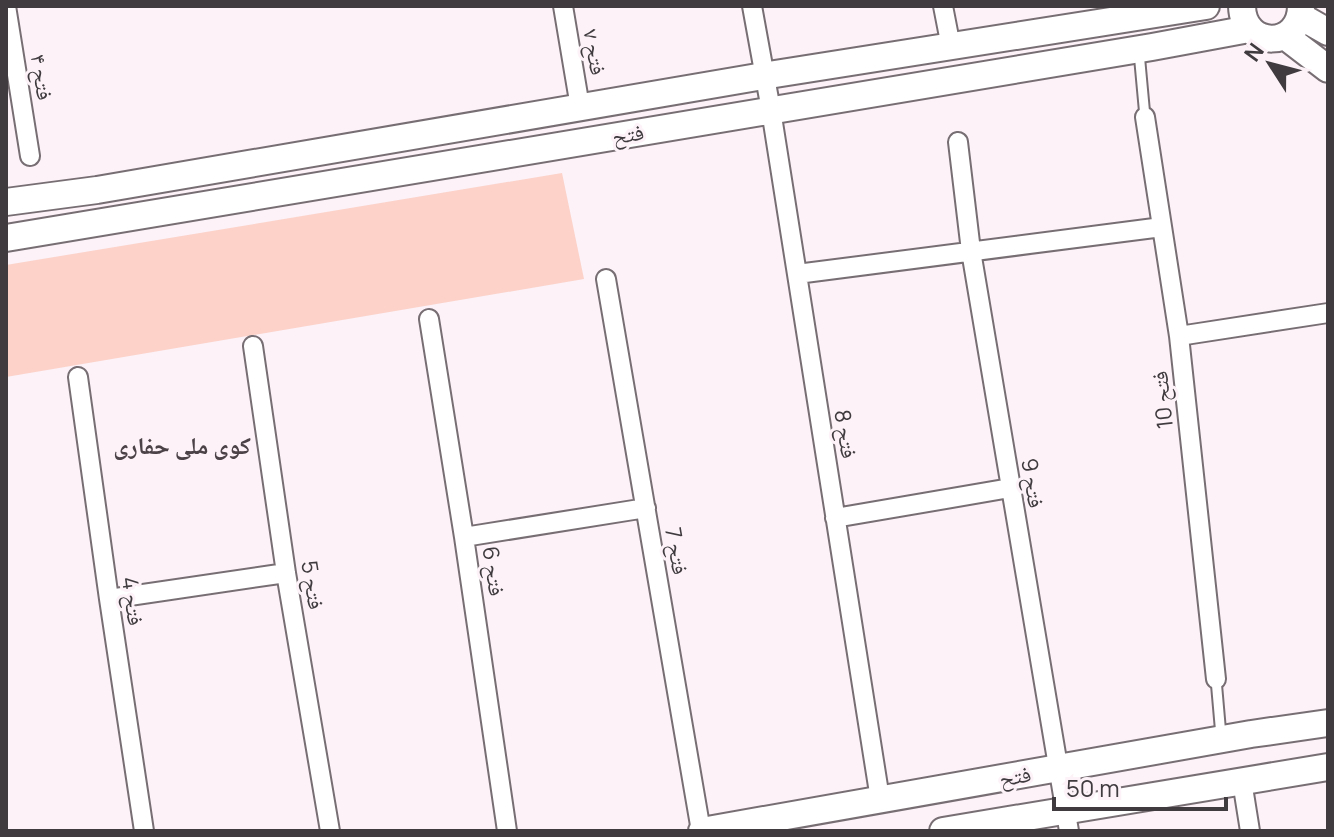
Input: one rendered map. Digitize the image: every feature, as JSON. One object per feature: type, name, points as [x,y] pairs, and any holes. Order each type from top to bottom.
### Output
[{"type":"street","name":"فتح ۴","points":[[6,6],[30,156]]},
{"type":"street","name":"فتح ۷","points":[[563,6],[580,107]]},
{"type":"street","name":"فتح 8","points":[[752,6],[880,799]]},
{"type":"street","points":[[943,6],[951,47]]},
{"type":"street","name":"فتح","points":[[6,202],[97,190],[764,75],[1206,6]]},
{"type":"street","name":"فتح","points":[[6,238],[1138,49],[1245,17]]},
{"type":"street","points":[[1245,17],[1262,37],[1269,39],[1295,19]]},
{"type":"street","points":[[1295,19],[1328,32]]},
{"type":"street","points":[[1295,19],[1328,69]]},
{"type":"street","name":"فتح 10","points":[[1145,117],[1179,336],[1216,679]]},
{"type":"street","name":"فتح 9","points":[[958,142],[971,251],[1067,821]]},
{"type":"street","points":[[797,274],[1162,227]]},
{"type":"street","name":"فتح 7","points":[[606,279],[701,831]]},
{"type":"street","points":[[1179,336],[1328,313]]},
{"type":"street","name":"فتح 6","points":[[429,319],[507,831]]},
{"type":"street","name":"فتح 5","points":[[253,346],[286,573],[330,831]]},
{"type":"street","name":"فتح 4","points":[[78,377],[144,831]]},
{"type":"street","points":[[835,518],[1010,488]]},
{"type":"street","points":[[464,537],[646,508]]},
{"type":"street","points":[[109,599],[286,573]]},
{"type":"street","name":"فتح","points":[[701,831],[1328,723]]},
{"type":"street","name":"فتح","points":[[943,831],[1067,821],[1242,781],[1328,767]]},
{"type":"street","points":[[1242,781],[1250,831]]},
{"type":"lane","points":[[1138,49],[1145,117]]},
{"type":"lane","points":[[1216,679],[1221,740]]},
{"type":"shaded area","points":[[562,173],[584,279],[6,377],[6,265]]},
{"type":"district","name":"کوی ملی حفاری","points":[[182,446]]}]
